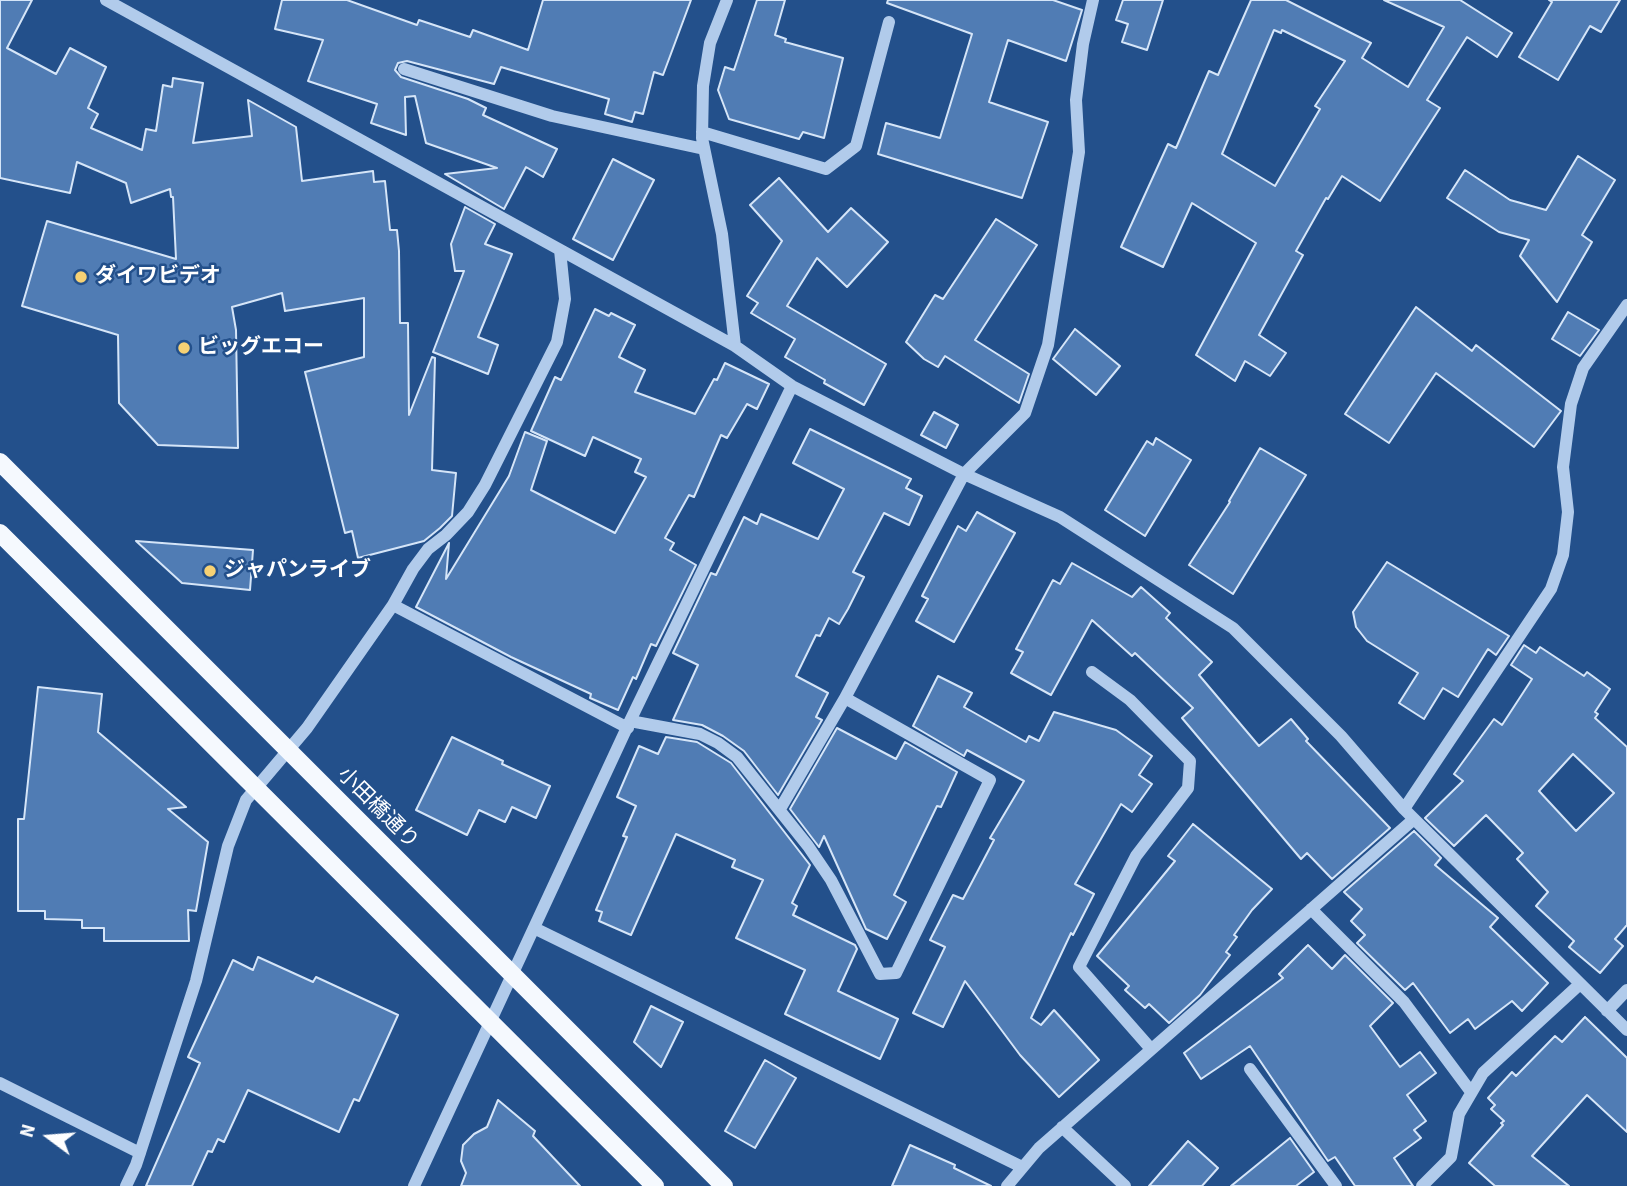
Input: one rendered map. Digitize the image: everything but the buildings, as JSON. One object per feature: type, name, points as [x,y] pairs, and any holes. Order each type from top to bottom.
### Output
[{"type":"main road","name":"小田橋通り","points":[[0,462],[286,751],[724,1186]]},
{"type":"main road","points":[[0,533],[654,1186]]},
{"type":"street","points":[[106,0],[735,346],[792,386],[964,474],[1060,517],[1233,628],[1341,736],[1404,809],[1627,1030]]},
{"type":"street","points":[[727,0],[710,43],[703,86],[702,132],[722,233],[735,346]]},
{"type":"street","points":[[780,809],[845,698],[964,474],[1025,413],[1048,345],[1079,152],[1076,100],[1083,44],[1093,0]]},
{"type":"street","points":[[702,132],[826,169],[856,146],[889,22]]},
{"type":"street","points":[[404,69],[552,116],[704,149]]},
{"type":"street","points":[[126,1186],[140,1153],[196,981],[228,846],[246,800],[307,728],[393,605],[413,569],[428,549],[468,512],[485,485],[557,342],[565,299],[560,250]]},
{"type":"street","points":[[1404,809],[1551,589],[1563,555],[1568,512],[1563,467],[1571,404],[1583,368],[1627,304]]},
{"type":"street","points":[[414,1186],[629,725],[792,386]]},
{"type":"street","points":[[393,605],[629,725],[700,734],[718,743],[737,757],[780,809],[831,880],[880,974],[896,973],[990,780],[845,698]]},
{"type":"street","points":[[1092,672],[1130,700],[1190,761],[1188,788],[1136,856],[1079,967],[1152,1049]]},
{"type":"street","points":[[1007,1186],[1039,1148],[1062,1127],[1414,819]]},
{"type":"street","points":[[1311,909],[1404,1002],[1471,1092]]},
{"type":"street","points":[[534,928],[1023,1167]]},
{"type":"street","points":[[1422,1186],[1451,1157],[1459,1114],[1483,1073],[1580,984]]},
{"type":"street","points":[[1607,1011],[1627,990]]},
{"type":"street","points":[[1251,1069],[1336,1186]]},
{"type":"street","points":[[0,1083],[140,1153]]},
{"type":"street","points":[[1062,1127],[1125,1186]]},
{"type":"place","name":"ダイワビデオ","points":[[81,277]]},
{"type":"place","name":"ビッグエコー","points":[[184,348]]},
{"type":"place","name":"ジャパンライブ","points":[[210,571]]}]
